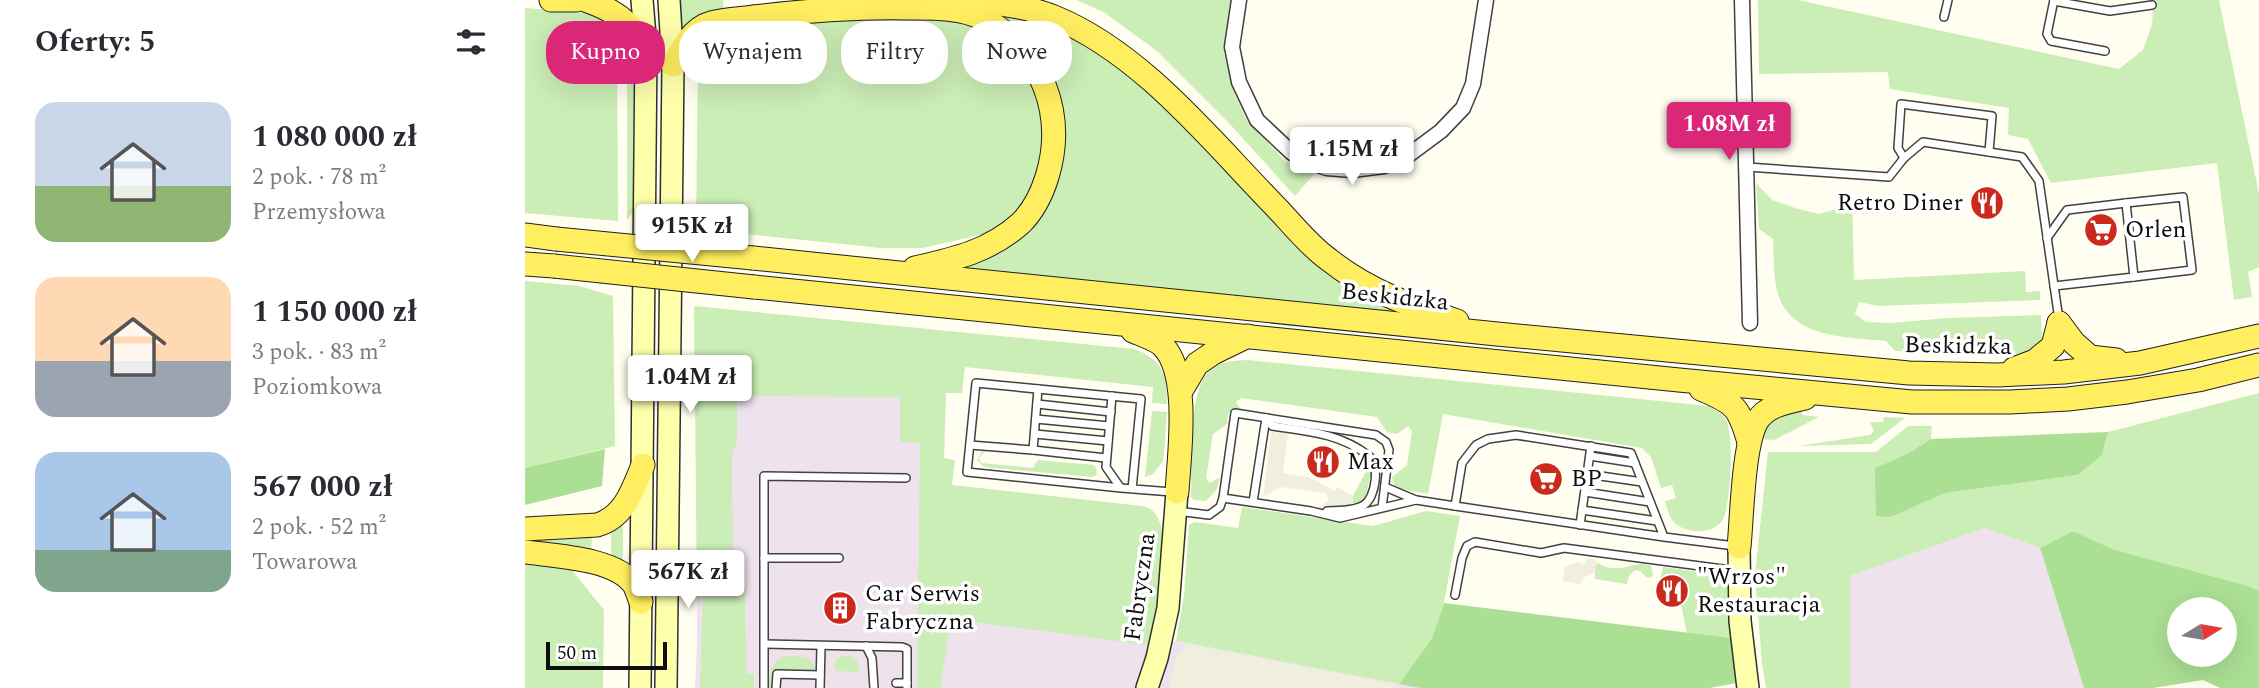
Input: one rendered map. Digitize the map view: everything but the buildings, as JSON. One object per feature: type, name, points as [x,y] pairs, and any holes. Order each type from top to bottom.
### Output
[{"type":"main road","points":[[551,0],[576,0]]},
{"type":"main road","points":[[585,0],[613,11],[626,21]]},
{"type":"main road","points":[[642,0],[644,21]]},
{"type":"main road","points":[[666,688],[673,65],[669,0]]},
{"type":"main road","points":[[971,0],[1021,6],[1086,32],[1163,91],[1316,248],[1336,265],[1394,300],[1497,334]]},
{"type":"main road","points":[[673,65],[696,31],[710,23],[868,7],[936,8],[967,12],[983,19],[1021,46],[1041,76],[1054,120],[1054,154],[1043,191],[1023,221],[995,244],[962,258],[896,272]]},
{"type":"main road","points":[[640,688],[646,84]]},
{"type":"main road","name":"Beskidzka","points":[[525,235],[1909,373],[1997,375],[2064,372],[2140,363],[2259,336]]},
{"type":"main road","points":[[525,264],[1822,394],[1960,403],[2041,401],[2127,392],[2198,380],[2259,365]]},
{"type":"main road","points":[[2059,323],[2074,343],[2091,357],[2140,363]]},
{"type":"main road","points":[[1997,375],[2035,361],[2053,345],[2059,323]]},
{"type":"main road","points":[[1118,324],[1161,344],[1174,362],[1181,391],[1177,502]]},
{"type":"main road","points":[[1181,391],[1197,365],[1213,353],[1248,336]]},
{"type":"main road","points":[[1679,380],[1716,395],[1736,407],[1749,442]]},
{"type":"main road","points":[[1748,688],[1740,621],[1738,571],[1749,442],[1758,420],[1776,405],[1822,394]]},
{"type":"main road","points":[[525,529],[597,525],[607,522],[627,502],[643,466]]},
{"type":"main road","name":"Fabryczna","points":[[1147,688],[1168,608],[1177,502]]},
{"type":"main road","points":[[525,552],[607,566],[629,580],[641,602]]},
{"type":"street","points":[[1238,0],[1232,47],[1239,82],[1257,120],[1292,153],[1308,162],[1327,168],[1352,170],[1384,166],[1402,160],[1441,131],[1463,108],[1473,84],[1486,0]]},
{"type":"street","points":[[1742,0],[1750,323]]},
{"type":"lane","points":[[1944,17],[1948,0]]},
{"type":"lane","points":[[2105,51],[2051,41],[2047,34],[2054,0],[2110,11],[2152,5]]},
{"type":"lane","points":[[1904,158],[1898,148],[1901,104],[1992,116],[1989,152]]},
{"type":"lane","points":[[1747,167],[1889,177],[1904,158],[1923,142],[2022,157],[2039,181],[2059,323]]},
{"type":"lane","points":[[2047,239],[2067,210],[2183,197],[2192,271],[2055,286]]},
{"type":"lane","points":[[2126,203],[2134,277]]},
{"type":"lane","points":[[1132,489],[1141,399],[976,383],[967,472],[1132,489],[1209,515],[1220,507],[1223,498],[1235,413],[1266,418],[1272,426],[1376,435],[1385,442],[1389,450],[1383,508]]},
{"type":"lane","points":[[1033,450],[1038,389]]},
{"type":"lane","points":[[1112,396],[1106,467],[1121,488]]},
{"type":"lane","points":[[1037,404],[1111,412]]},
{"type":"lane","points":[[1253,502],[1266,418]]},
{"type":"lane","points":[[1036,419],[1109,426]]},
{"type":"lane","points":[[1311,511],[1339,511],[1361,507],[1369,501],[1373,492],[1375,468],[1371,457],[1327,431]]},
{"type":"lane","points":[[1035,434],[1108,441]]},
{"type":"lane","points":[[1455,506],[1462,463],[1476,445],[1488,439],[1516,435],[1591,446],[1631,453],[1664,537]]},
{"type":"lane","points":[[970,444],[1107,458]]},
{"type":"lane","points":[[1580,525],[1591,446]]},
{"type":"lane","points":[[1590,456],[1635,463]]},
{"type":"lane","points":[[1587,474],[1642,482]]},
{"type":"lane","points":[[764,688],[764,476],[906,478]]},
{"type":"lane","points":[[1385,487],[1416,500],[1739,547]]},
{"type":"lane","points":[[1585,492],[1650,502]]},
{"type":"lane","points":[[1223,498],[1340,517],[1416,500]]},
{"type":"lane","points":[[1582,510],[1657,521]]},
{"type":"lane","points":[[1455,596],[1462,558],[1467,546],[1475,542],[1541,553],[1564,548],[1738,571]]},
{"type":"lane","points":[[764,558],[839,558]]},
{"type":"lane","points":[[765,644],[902,647],[907,649],[907,685],[896,682]]},
{"type":"lane","points":[[820,688],[821,646]]},
{"type":"lane","points":[[866,646],[878,670],[876,684]]},
{"type":"lane","points":[[897,671],[907,671]]},
{"type":"lane","points":[[776,688],[777,674],[820,675]]},
{"type":"shaded area","points":[[946,377],[940,596],[1420,688],[695,688],[696,378]]},
{"type":"shaded area","points":[[1271,432],[1288,434],[1283,473],[1309,477],[1335,491],[1337,487],[1353,496],[1353,506],[1341,509],[1321,506],[1329,500],[1325,493],[1280,487],[1263,497]]},
{"type":"shaded area","points":[[1985,528],[2040,548],[2084,688],[1850,688],[1850,576]]},
{"type":"shaded area","points":[[1592,558],[1598,563],[1595,566],[1596,572],[1583,578],[1579,584],[1563,581],[1565,567],[1578,562],[1584,565],[1587,559]]},
{"type":"shaded area","points":[[1186,644],[1395,684],[1394,688],[1168,688],[1177,656]]},
{"type":"green space","points":[[678,0],[723,0],[724,11],[700,21],[680,21]]},
{"type":"green space","points":[[1077,0],[1231,0],[1224,53],[1232,88],[1246,119],[1285,161],[1316,172],[1295,196],[1228,122],[1157,51],[1105,13]]},
{"type":"green space","points":[[1758,0],[1798,0],[2119,69],[2143,50],[2152,24],[2154,0],[2219,0],[2259,194],[2259,267],[2248,272],[2252,297],[2234,300],[2217,163],[2051,183],[2028,139],[2008,135],[2009,108],[1890,89],[1888,72],[1759,74]]},
{"type":"green space","points":[[525,8],[608,15],[607,21],[546,21],[546,84],[617,84],[618,221],[525,213]]},
{"type":"green space","points":[[982,8],[1037,21],[991,21]]},
{"type":"green space","points":[[933,14],[962,22],[962,84],[1036,84],[1046,150],[1030,192],[1012,217],[993,232],[922,248],[881,248],[696,229],[698,84],[827,84],[827,21],[799,21]]},
{"type":"green space","points":[[1072,35],[1129,73],[1394,308],[1394,313],[965,270],[966,266],[1026,226],[1059,115],[1037,84],[1072,84]]},
{"type":"green space","points":[[627,84],[635,84],[634,206],[627,220]]},
{"type":"green space","points":[[1756,183],[1772,200],[1819,214],[1837,209],[1846,197],[1852,194],[1854,280],[2025,271],[2026,292],[2040,291],[2040,300],[1878,306],[1859,302],[1855,314],[1866,322],[2041,315],[2042,342],[2035,350],[2009,354],[1895,351],[1886,341],[1838,336],[1808,328],[1795,320],[1785,309],[1778,294],[1774,274],[1773,239],[1759,229]]},
{"type":"green space","points":[[525,281],[579,286],[613,296],[615,446],[525,468]]},
{"type":"green space","points":[[694,306],[1134,349],[1151,358],[1157,363],[1164,377],[1167,404],[1152,403],[1153,387],[965,367],[962,393],[946,393],[944,458],[955,460],[952,485],[1142,506],[1154,513],[1161,526],[1162,568],[1148,645],[951,619],[940,688],[917,688],[920,443],[900,442],[900,397],[737,396],[737,442],[732,453],[733,583],[745,587],[746,674],[754,674],[754,688],[700,688],[703,593],[697,592]]},
{"type":"green space","points":[[1248,360],[1709,406],[1723,415],[1730,440],[1728,502],[1725,514],[1717,526],[1705,531],[1690,530],[1678,525],[1670,517],[1665,501],[1676,498],[1672,485],[1661,488],[1651,457],[1642,448],[1443,414],[1428,494],[1395,488],[1392,477],[1407,465],[1412,431],[1408,426],[1397,434],[1387,432],[1377,417],[1241,398],[1236,402],[1242,411],[1229,412],[1228,423],[1213,434],[1206,478],[1210,483],[1220,477],[1217,489],[1206,501],[1194,500],[1191,497],[1192,428],[1203,379],[1211,369],[1220,364]]},
{"type":"green space","points":[[2259,393],[2259,591],[2115,550],[2073,531],[2040,548],[1985,528],[1850,576],[1850,688],[1766,688],[1755,575],[1768,452],[1876,452],[1908,426],[1932,426],[1931,439],[1907,454],[1875,468],[1891,517],[1945,493],[2078,475],[2102,455],[2108,432]]},
{"type":"green space","points":[[1802,410],[1802,415],[1819,417],[1774,440],[1759,439],[1765,424],[1788,412]]},
{"type":"green space","points":[[1152,411],[1167,412],[1164,454],[1163,461],[1153,474],[1145,477]]},
{"type":"green space","points":[[1884,417],[1905,418],[1871,444],[1799,446],[1870,435],[1874,431],[1870,422],[1883,422]]},
{"type":"green space","points":[[2108,432],[2102,455],[2078,475],[1945,493],[1891,517],[1876,516],[1875,468],[1907,454],[1931,439]]},
{"type":"green space","points":[[605,449],[602,486],[525,505],[525,468]]},
{"type":"green space","points":[[983,450],[986,450],[979,458],[981,463],[1033,468],[1038,460],[1094,465],[1097,475],[1092,477],[984,467],[977,460]]},
{"type":"green space","points":[[1359,454],[1372,467],[1365,501],[1353,506],[1353,496],[1369,466],[1356,458]]},
{"type":"green space","points":[[1242,507],[1373,526],[1426,511],[1460,516],[1444,602],[1432,638],[1399,684],[1176,641],[1184,595],[1189,525],[1195,522],[1238,528]]},
{"type":"green space","points":[[623,521],[623,563],[611,559],[611,531]]},
{"type":"green space","points":[[2073,531],[2115,550],[2259,591],[2259,688],[2220,688],[2203,680],[2153,688],[2084,688],[2040,548]]},
{"type":"green space","points":[[592,535],[591,554],[525,546],[525,536]]},
{"type":"green space","points":[[525,561],[570,568],[604,610],[603,688],[525,688]]},
{"type":"green space","points":[[1598,563],[1614,568],[1644,564],[1651,566],[1653,575],[1651,578],[1646,577],[1635,570],[1629,576],[1627,584],[1595,579],[1595,566]]},
{"type":"green space","points":[[1663,567],[1714,574],[1729,587],[1731,638],[1687,634],[1680,599],[1683,594],[1682,586],[1677,580],[1663,583],[1660,580]]},
{"type":"green space","points":[[1444,603],[1731,638],[1736,683],[1710,688],[1420,688],[1399,684],[1432,638]]},
{"type":"green space","points":[[785,656],[808,659],[814,666],[814,671],[775,672],[774,688],[769,688],[776,661]]},
{"type":"green space","points":[[845,656],[857,660],[859,672],[836,671],[833,665],[838,658]]},
{"type":"place","name":"Retro Diner","points":[[1987,203]]},
{"type":"place","name":"Orlen","points":[[2101,230]]},
{"type":"place","name":"Max","points":[[1323,462]]},
{"type":"place","name":"BP","points":[[1546,479]]},
{"type":"place","name":"\"Wrzos\" Restauracja","points":[[1672,591]]},
{"type":"place","name":"Car Serwis Fabryczna","points":[[840,608]]}]
